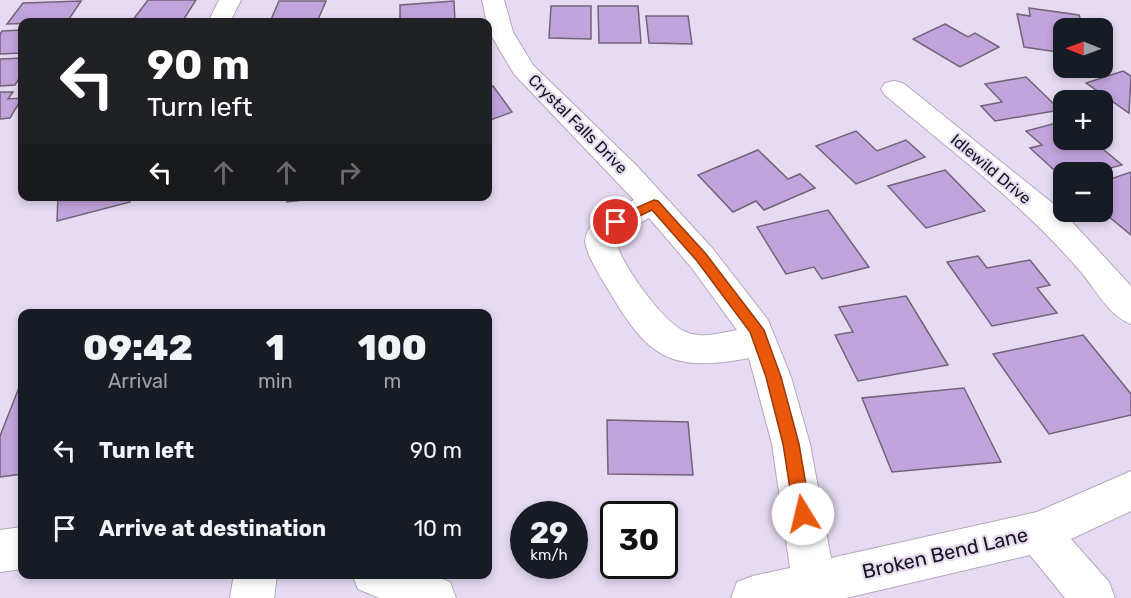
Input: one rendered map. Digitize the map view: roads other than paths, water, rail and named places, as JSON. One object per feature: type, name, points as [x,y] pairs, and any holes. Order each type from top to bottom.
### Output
[{"type":"street","points":[[221,18],[230,0]]},
{"type":"street","name":"Crystal Falls Drive","points":[[492,0],[501,32],[523,69],[627,173],[702,258],[756,330],[773,377],[791,444],[818,591]]},
{"type":"street","name":"Idlewild Drive","points":[[894,89],[1050,218],[1131,309]]},
{"type":"street","points":[[654,204],[606,227],[600,236],[606,258],[656,333],[669,343],[683,349],[698,351],[760,341]]},
{"type":"street","name":"Broken Bend Lane","points":[[753,598],[818,591],[1038,532],[1131,491]]},
{"type":"street","points":[[1038,532],[1093,598]]},
{"type":"street","points":[[0,551],[18,549]]},
{"type":"street","points":[[252,598],[255,579]]},
{"type":"street","points":[[386,579],[434,598]]}]
